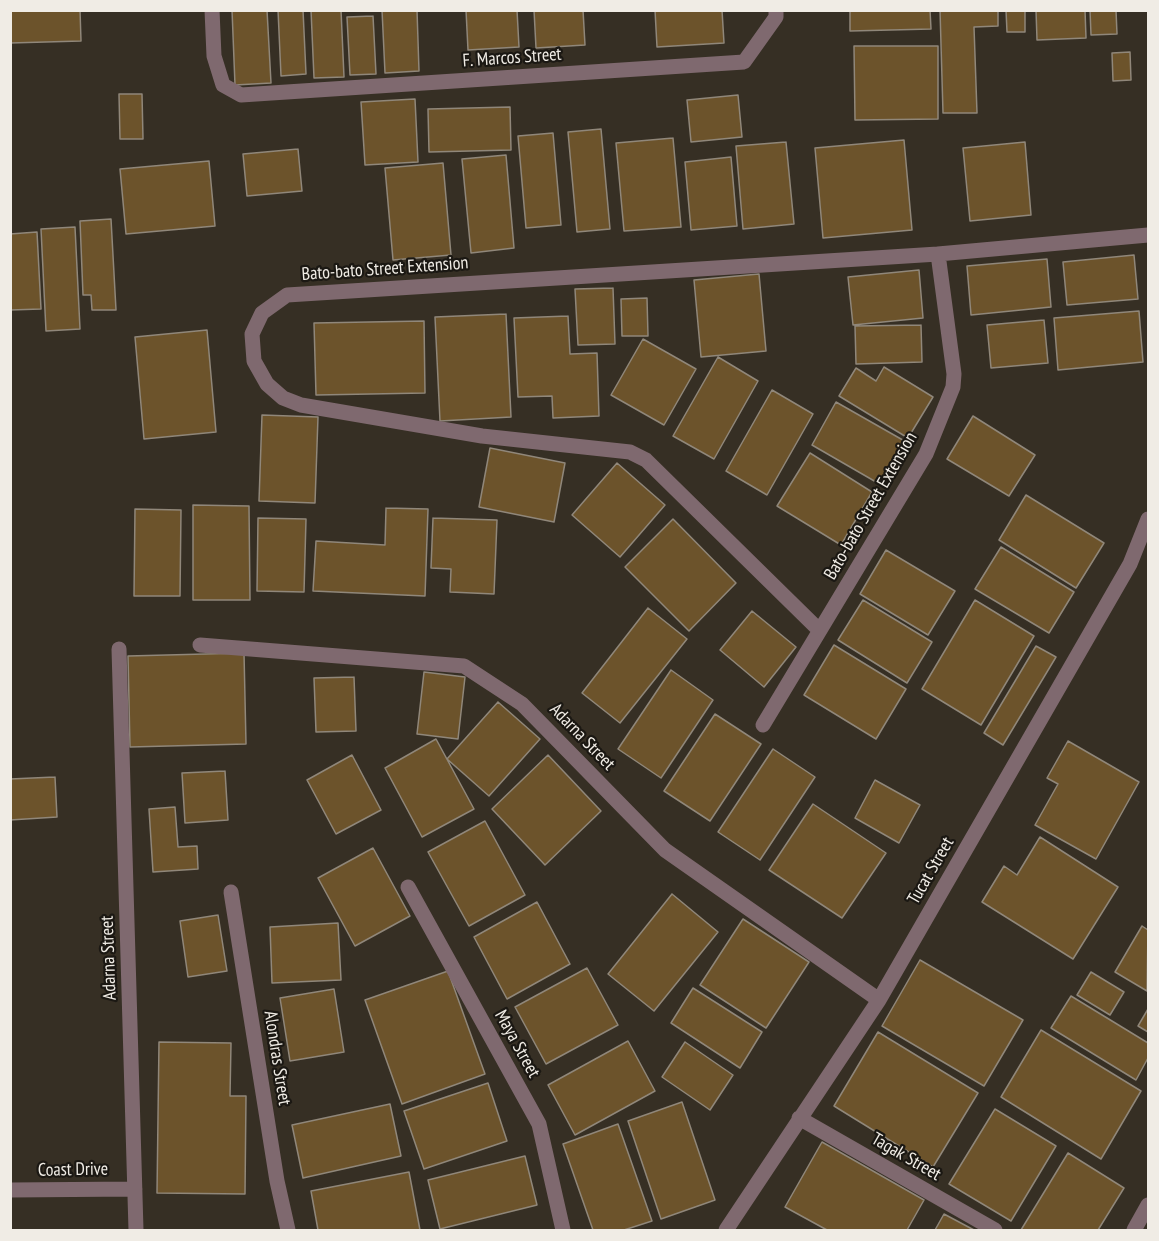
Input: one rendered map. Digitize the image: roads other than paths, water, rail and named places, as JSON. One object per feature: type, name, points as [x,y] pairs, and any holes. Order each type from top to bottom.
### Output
[{"type":"street","name":"F. Marcos Street","points":[[212,10],[214,56],[223,85],[241,94],[744,62],[776,17],[776,10]]},
{"type":"street","name":"Bato-bato Street Extension","points":[[819,630],[646,460],[630,452],[482,436],[301,405],[284,398],[267,384],[254,361],[252,334],[262,313],[287,295],[938,254],[1149,235]]},
{"type":"street","name":"Bato-bato Street Extension","points":[[763,725],[819,630],[864,561],[926,454],[953,387],[954,375],[938,254]]},
{"type":"street","name":"Tucat Street","points":[[726,1230],[879,1000],[1130,564],[1149,519]]},
{"type":"street","name":"Adarna Street","points":[[200,645],[464,666],[522,704],[665,850],[879,1000]]},
{"type":"street","name":"Adarna Street","points":[[120,649],[136,1230]]},
{"type":"street","name":"Maya Street","points":[[408,887],[539,1124],[563,1230]]},
{"type":"street","name":"Alondras Street","points":[[231,892],[277,1181],[288,1230]]},
{"type":"street","name":"Tagak Street","points":[[799,1118],[995,1230]]},
{"type":"street","name":"Coast Drive","points":[[10,1190],[135,1189]]},
{"type":"street","points":[[1134,1230],[1149,1205]]}]
